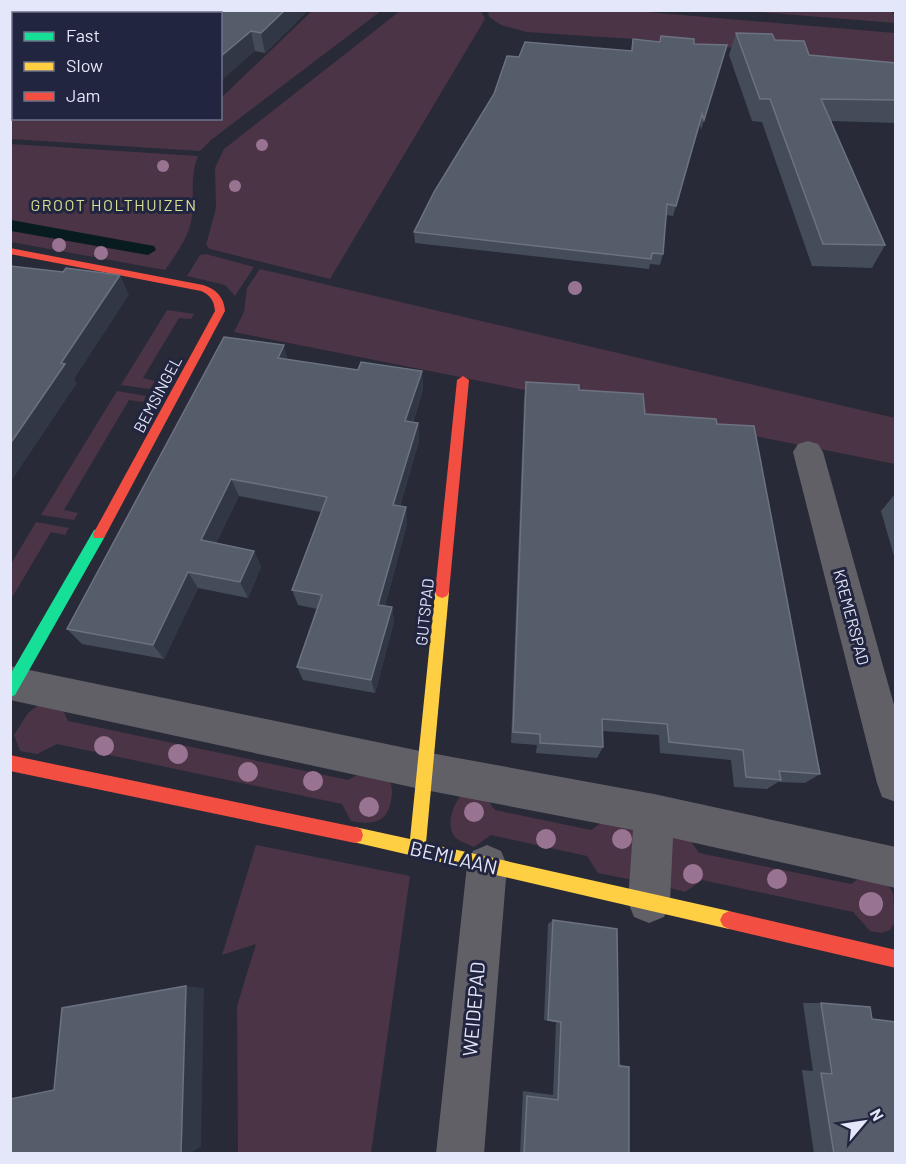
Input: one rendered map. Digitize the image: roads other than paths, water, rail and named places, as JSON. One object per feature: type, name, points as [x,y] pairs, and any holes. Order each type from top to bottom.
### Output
[{"type":"street","name":"BEMSINGEL","points":[[10,251],[202,288],[211,291],[220,302],[220,311],[153,438],[12,685]]},
{"type":"street","name":"GUTSPAD","points":[[417,848],[463,380]]},
{"type":"street","name":"KREMERSPAD","points":[[808,452],[896,783]]},
{"type":"street","points":[[12,685],[425,771],[654,814],[896,867]]},
{"type":"street","name":"BEMLAAN","points":[[10,763],[168,793],[417,848],[896,959]]},
{"type":"street","points":[[649,902],[654,814]]},
{"type":"street","name":"WEIDEPAD","points":[[460,1154],[487,866]]},
{"type":"district","name":"GROOT HOLTHUIZEN","points":[[114,204]]}]
